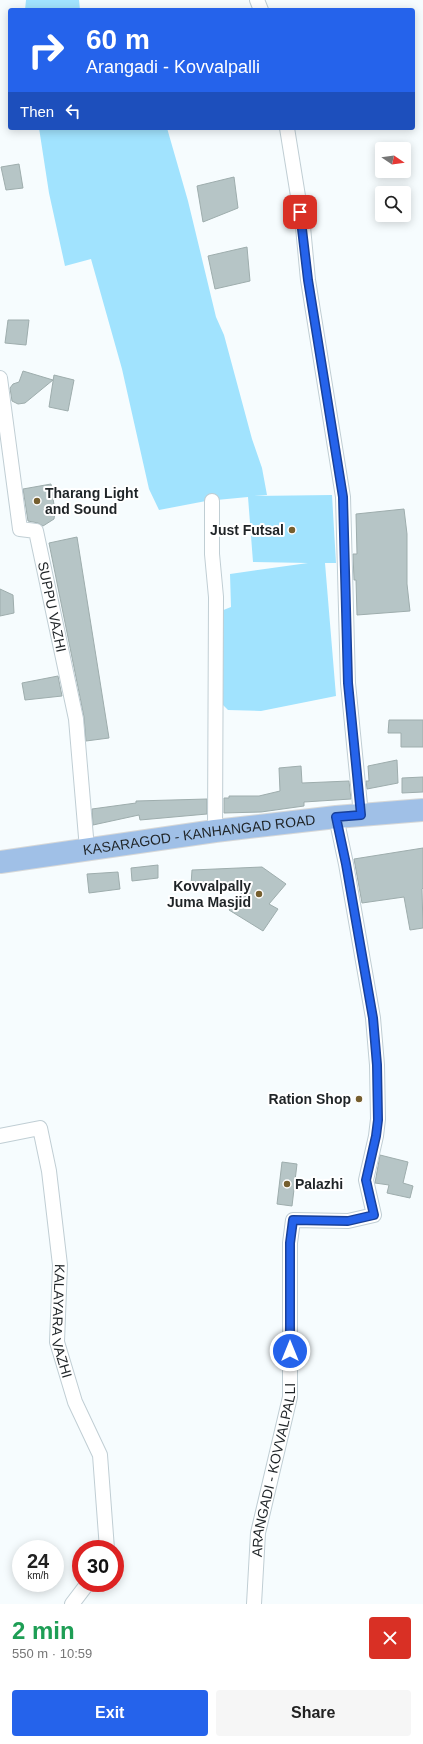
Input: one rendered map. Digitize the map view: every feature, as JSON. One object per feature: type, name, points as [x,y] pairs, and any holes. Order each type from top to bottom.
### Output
[{"type":"main road","name":"KASARAGOD - KANHANGAD ROAD","points":[[0,862],[215,831],[336,817],[423,810]]},
{"type":"street","points":[[287,130],[303,227],[308,280],[343,497],[348,683],[361,815]]},
{"type":"street","name":"SUPPU VAZHI","points":[[0,378],[20,529],[36,531],[76,719],[87,850]]},
{"type":"street","points":[[212,501],[212,554],[216,596],[215,831]]},
{"type":"street","name":"ARANGADI - KOVVALPALLI","points":[[254,1604],[258,1533],[290,1397],[290,1243],[293,1220],[348,1221],[374,1215],[366,1180],[378,1120],[377,1065],[373,1018],[346,864],[336,817]]},
{"type":"street","name":"KALAYARA VAZHI","points":[[0,1136],[40,1128],[49,1171],[60,1265],[57,1342],[75,1402],[100,1455],[106,1540]]},
{"type":"street","points":[[72,1604],[81,1592]]},
{"type":"shaded area","points":[[26,0],[79,0],[80,8],[25,8]]},
{"type":"shaded area","points":[[39,130],[168,130],[188,201],[216,317],[224,335],[252,439],[262,468],[267,495],[254,496],[332,495],[336,563],[325,563],[336,696],[261,711],[228,710],[220,702],[221,611],[231,607],[230,574],[308,563],[253,562],[248,497],[206,501],[159,510],[149,489],[122,369],[91,259],[65,266],[49,193]]},
{"type":"building","points":[[19,164],[23,188],[6,190],[1,167]]},
{"type":"building","points":[[234,177],[238,208],[203,222],[197,186]]},
{"type":"building","points":[[247,247],[250,281],[215,289],[208,256]]},
{"type":"building","points":[[8,320],[29,320],[26,345],[5,343]]},
{"type":"building","points":[[23,371],[53,380],[25,403],[18,404],[12,401],[10,388],[13,384],[19,382]]},
{"type":"building","points":[[54,375],[74,380],[68,411],[49,407]]},
{"type":"building","name":"Tharang Light and Sound","points":[[51,484],[55,512],[54,519],[43,526],[38,523],[28,521],[23,489]]},
{"type":"building","points":[[404,509],[407,534],[407,584],[410,611],[357,615],[356,580],[354,580],[353,554],[357,554],[356,514]]},
{"type":"building","points":[[77,537],[109,738],[86,741],[84,717],[49,543]]},
{"type":"building","points":[[0,589],[13,595],[14,613],[0,616]]},
{"type":"building","points":[[58,676],[62,696],[25,700],[22,683]]},
{"type":"building","points":[[389,720],[423,720],[423,747],[401,747],[401,733],[388,733]]},
{"type":"building","points":[[397,760],[398,783],[367,789],[366,781],[369,781],[368,766]]},
{"type":"building","points":[[301,766],[302,783],[349,781],[351,799],[304,802],[304,806],[261,812],[224,813],[224,798],[229,798],[229,796],[259,796],[280,791],[279,768]]},
{"type":"building","points":[[423,777],[423,792],[402,793],[402,778]]},
{"type":"building","points":[[207,799],[207,814],[140,820],[139,815],[93,825],[92,809],[136,803],[136,801]]},
{"type":"building","points":[[423,848],[423,928],[410,930],[404,897],[362,903],[354,859]]},
{"type":"building","points":[[158,865],[158,878],[132,881],[131,868]]},
{"type":"building","name":"Kovvalpally Juma Masjid","points":[[262,867],[286,884],[269,904],[278,909],[263,931],[229,910],[249,883],[191,885],[192,870]]},
{"type":"building","points":[[118,872],[120,889],[89,893],[87,874]]},
{"type":"building","points":[[380,1155],[408,1162],[403,1183],[413,1186],[410,1198],[387,1193],[389,1185],[375,1183]]},
{"type":"building","name":"Palazhi","points":[[282,1162],[297,1164],[292,1206],[277,1204]]},
{"type":"place","name":"Tharang Light and Sound","points":[[37,501]]},
{"type":"place","name":"Just Futsal","points":[[292,530]]},
{"type":"place","name":"Kovvalpally Juma Masjid","points":[[259,894]]},
{"type":"place","name":"Ration Shop","points":[[359,1099]]},
{"type":"place","name":"Palazhi","points":[[287,1184]]},
{"type":"route","points":[[290,1351],[290,1243],[293,1220],[314,1222],[348,1221],[374,1215],[366,1180],[378,1120],[377,1065],[373,1018],[346,864],[336,817],[361,815],[348,683],[343,497],[308,280],[303,227],[300,212]]}]
